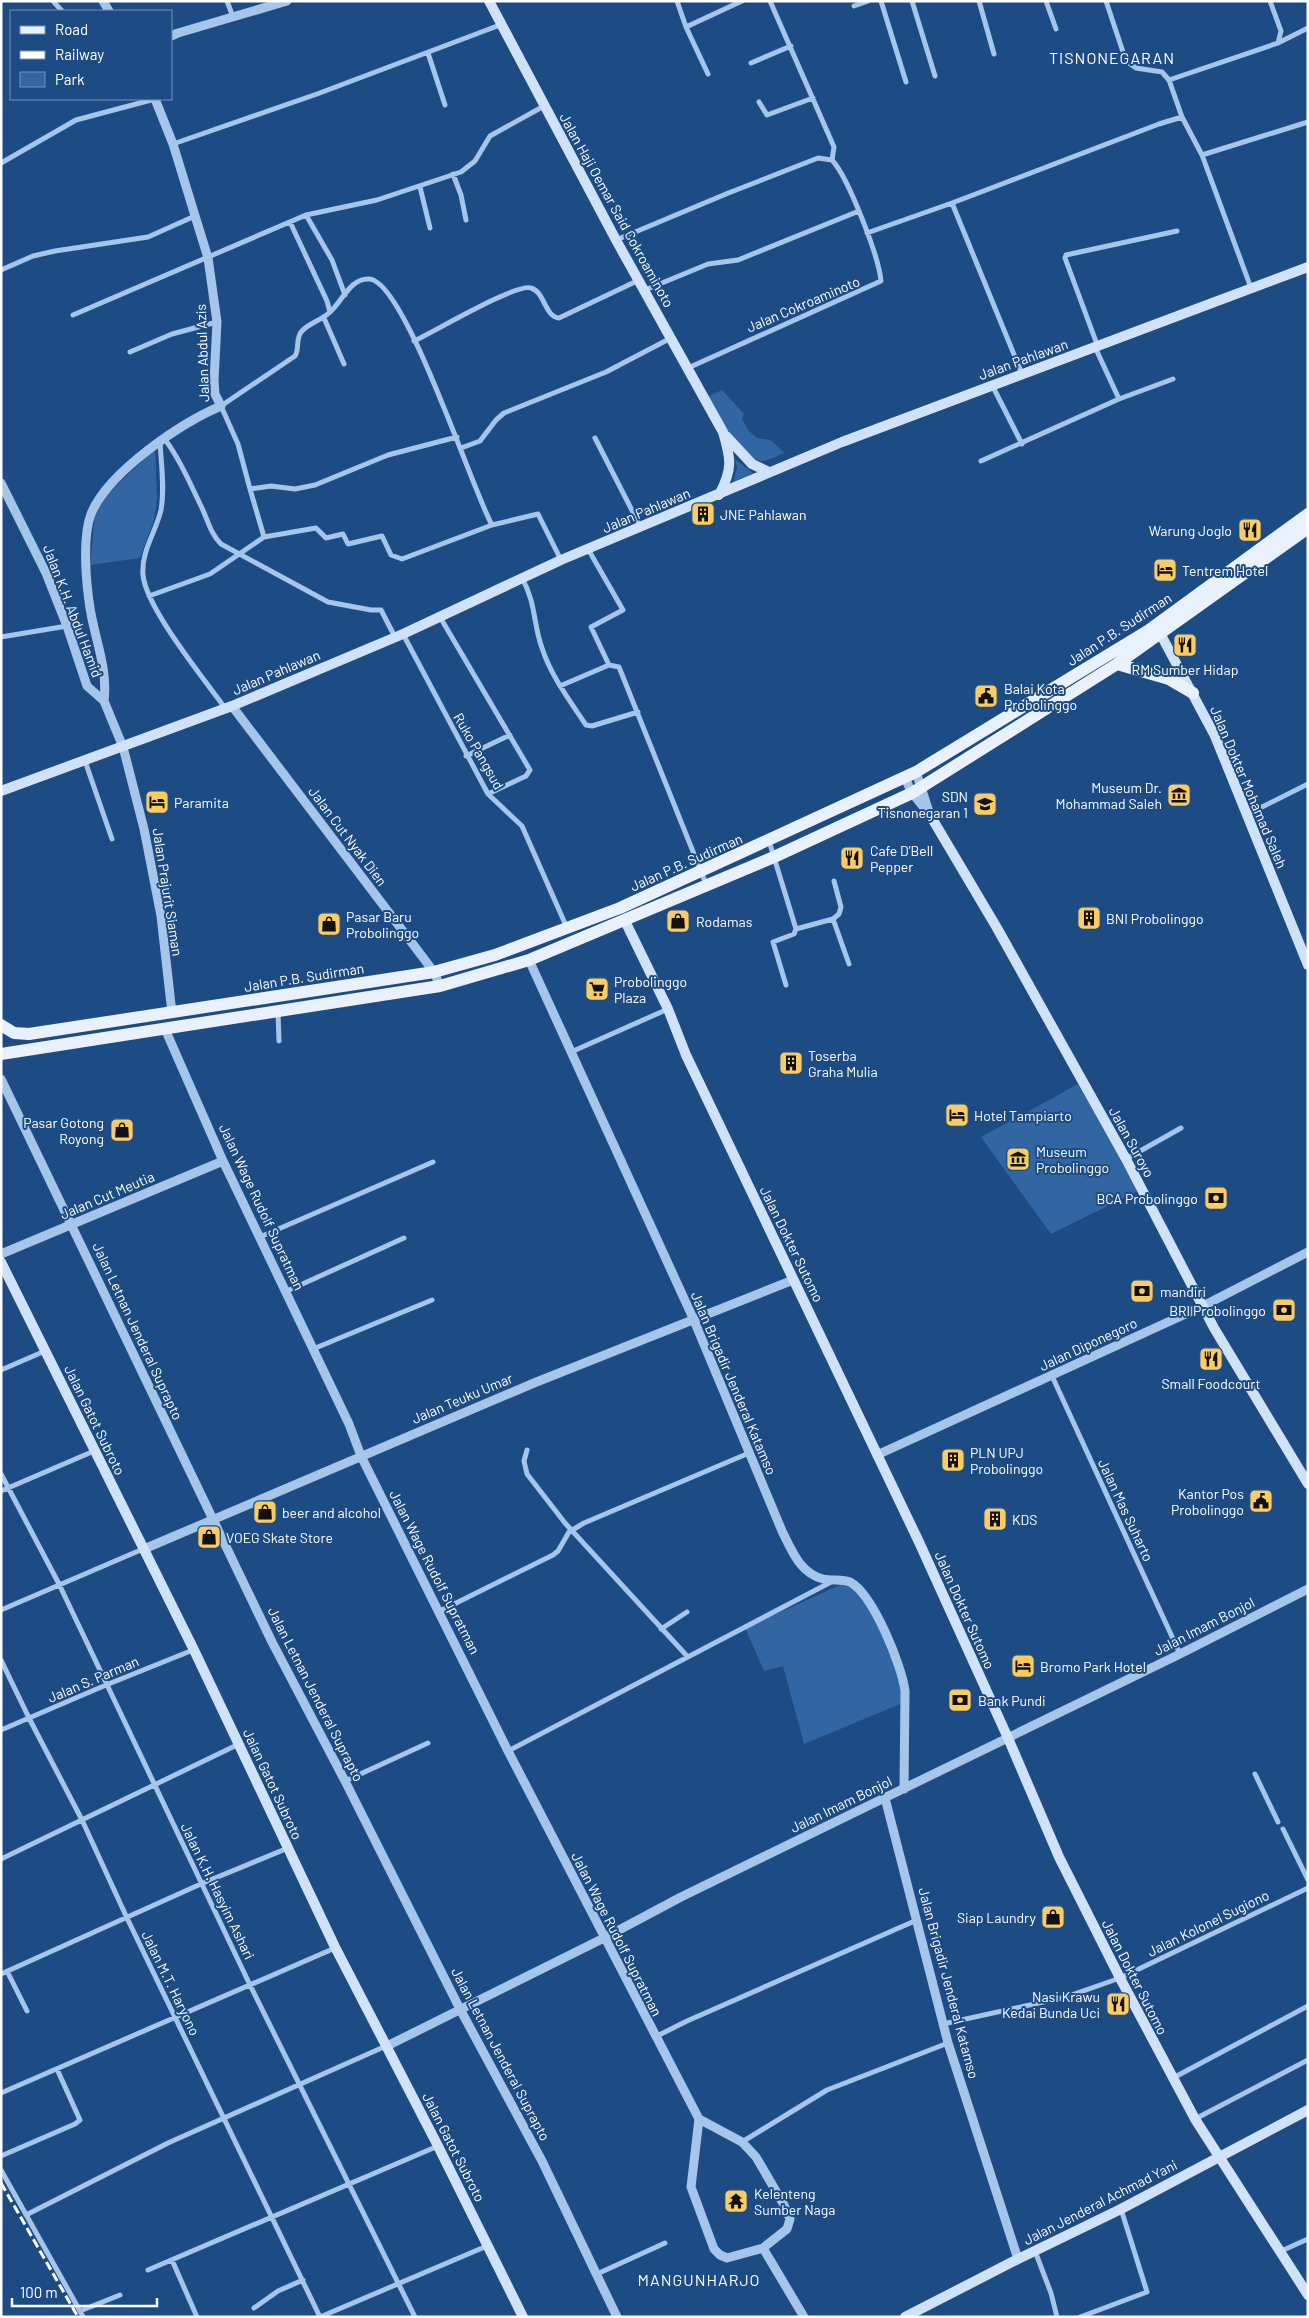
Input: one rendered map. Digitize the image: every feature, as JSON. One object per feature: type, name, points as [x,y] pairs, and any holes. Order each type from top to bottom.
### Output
[{"type":"main road","name":"Jalan Haji Oemar Said Cokroaminoto","points":[[489,1],[616,240],[723,432]]},
{"type":"main road","name":"Jalan Pahlawan","points":[[1,791],[228,707],[399,636],[562,560],[769,472],[919,412],[1308,268]]},
{"type":"main road","points":[[723,432],[752,464],[769,472]]},
{"type":"main road","points":[[718,495],[728,478],[730,467],[729,452],[723,432]]},
{"type":"main road","name":"Jalan P.B. Sudirman","points":[[1,1025],[14,1033],[29,1034],[434,972],[495,955],[567,928],[701,872],[911,775],[999,730],[1117,664],[1308,514]]},
{"type":"main road","name":"Jalan P.B. Sudirman","points":[[1,1054],[440,986],[528,960],[774,857],[918,791],[999,730],[1158,630],[1308,529]]},
{"type":"main road","name":"Jalan Dokter Mohamad Saleh","points":[[1158,630],[1215,736],[1308,965]]},
{"type":"main road","points":[[1117,664],[1169,678],[1193,693]]},
{"type":"main road","name":"Jalan Suroyo","points":[[930,815],[997,928],[1126,1159],[1214,1328],[1308,1484]]},
{"type":"main road","name":"Jalan Dokter Sutomo","points":[[625,921],[668,1008],[686,1055],[919,1542],[1008,1738],[1059,1857],[1120,1978],[1195,2119],[1278,2252],[1308,2295]]},
{"type":"main road","name":"Jalan Gatot Subroto","points":[[1,1262],[240,1744],[335,1947],[438,2146],[523,2317]]},
{"type":"main road","name":"Jalan Jenderal Achmad Yani","points":[[905,2317],[1121,2209],[1308,2110]]},
{"type":"street","points":[[227,1],[233,17]]},
{"type":"street","points":[[172,36],[287,1]]},
{"type":"street","points":[[678,1],[686,27],[708,74]]},
{"type":"street","points":[[686,27],[742,1]]},
{"type":"street","points":[[854,6],[868,1]]},
{"type":"street","points":[[881,1],[906,82]]},
{"type":"street","points":[[912,1],[935,76]]},
{"type":"street","points":[[979,1],[994,54]]},
{"type":"street","points":[[1046,1],[1056,29]]},
{"type":"street","points":[[1106,1],[1126,61],[1136,68],[1162,72],[1169,80],[1182,118],[1202,154],[1251,290]]},
{"type":"street","points":[[1270,1],[1281,30],[1278,43]]},
{"type":"street","points":[[772,2],[834,147],[832,160],[847,184],[867,233],[952,203],[1159,124],[1182,118]]},
{"type":"street","points":[[173,144],[428,53],[500,24]]},
{"type":"street","points":[[1169,80],[1278,43],[1308,28]]},
{"type":"street","points":[[751,63],[790,46]]},
{"type":"street","points":[[428,53],[445,105]]},
{"type":"street","points":[[759,102],[766,116],[813,98]]},
{"type":"street","points":[[1,163],[76,120],[151,100]]},
{"type":"street","name":"Jalan Abdul Azis","points":[[104,701],[106,681],[90,609],[87,572],[87,538],[91,515],[101,497],[110,487],[162,439],[221,406],[216,394],[214,381],[217,322],[208,258],[173,144],[155,100]]},
{"type":"street","points":[[73,315],[306,215],[377,200],[420,187],[467,168],[475,161],[490,136],[544,106]]},
{"type":"street","points":[[1202,154],[1308,122]]},
{"type":"street","points":[[616,240],[818,158],[832,160]]},
{"type":"street","points":[[453,174],[461,195],[466,220]]},
{"type":"street","points":[[420,187],[430,228]]},
{"type":"street","points":[[952,203],[1022,374]]},
{"type":"street","points":[[645,290],[708,264],[738,260],[859,211]]},
{"type":"street","points":[[306,215],[332,260],[345,294]]},
{"type":"street","points":[[1,270],[19,261],[43,253],[148,237],[195,216]]},
{"type":"street","points":[[290,222],[327,301],[330,312]]},
{"type":"street","points":[[1119,399],[1096,347],[1065,258],[1066,255],[1178,231]]},
{"type":"street","name":"Jalan Cokroaminoto","points":[[688,368],[783,324],[878,284],[882,279],[867,233]]},
{"type":"street","points":[[264,537],[238,444],[221,406],[296,356],[298,352],[298,339],[302,331],[324,318],[348,289],[362,280],[368,279],[382,285],[414,341],[457,437],[492,526]]},
{"type":"street","points":[[414,341],[488,302],[523,288],[533,289],[550,313],[554,317],[559,318],[639,280]]},
{"type":"street","points":[[324,318],[344,364]]},
{"type":"street","points":[[130,352],[172,334],[217,322]]},
{"type":"street","points":[[461,448],[480,441],[496,420],[504,413],[606,372],[671,338]]},
{"type":"street","points":[[982,461],[1119,399],[1172,379]]},
{"type":"street","points":[[992,385],[1022,444]]},
{"type":"street","points":[[250,489],[271,486],[300,489],[315,485],[388,455],[457,437]]},
{"type":"street","points":[[595,438],[641,528]]},
{"type":"street","points":[[162,439],[174,452],[214,537],[221,544],[241,553]]},
{"type":"street","points":[[162,439],[161,505],[159,518],[149,542],[143,569],[144,580],[149,596],[162,620],[228,707]]},
{"type":"street","name":"Jalan K.H. Abdul Hamid","points":[[1,483],[46,573],[67,626],[87,686],[104,701],[123,747]]},
{"type":"street","points":[[149,596],[205,576],[264,537],[316,528],[326,538],[344,534],[348,544],[382,536],[391,556],[402,558],[492,526],[538,514],[562,560]]},
{"type":"street","points":[[588,549],[622,609],[591,627],[609,665]]},
{"type":"street","name":"Ruko Pangsud","points":[[241,553],[254,563],[328,602],[381,610],[399,636],[488,794],[522,826],[567,928]]},
{"type":"street","points":[[522,578],[535,608],[536,630],[542,649],[560,686],[589,727],[638,712]]},
{"type":"street","points":[[440,617],[528,764],[529,774],[488,794]]},
{"type":"street","points":[[1,637],[67,626]]},
{"type":"street","points":[[560,686],[609,665],[619,667],[707,884]]},
{"type":"street","name":"Jalan Cut Nyak Dien","points":[[228,707],[434,972],[440,986]]},
{"type":"street","points":[[466,756],[510,735]]},
{"type":"street","name":"Jalan Prajurit Siaman","points":[[123,747],[144,829],[161,916],[172,1013]]},
{"type":"street","points":[[85,761],[112,840]]},
{"type":"street","name":"Jalan Suroyo","points":[[911,775],[930,815]]},
{"type":"street","points":[[1248,814],[1308,784]]},
{"type":"street","points":[[769,840],[796,928],[794,934],[773,942],[786,985]]},
{"type":"street","points":[[796,928],[833,919],[839,914],[840,907],[834,881]]},
{"type":"street","points":[[833,919],[849,964]]},
{"type":"street","name":"Jalan Brigadir Jenderal Katamso","points":[[528,960],[693,1318],[782,1531],[796,1560],[806,1571],[824,1582],[850,1582],[867,1600],[883,1626],[904,1679],[906,1702],[904,1788]]},
{"type":"street","points":[[570,1052],[668,1008]]},
{"type":"street","points":[[278,1011],[279,1041]]},
{"type":"street","name":"Jalan Wage Rudolf Supratman","points":[[165,1030],[224,1161],[349,1424],[361,1456],[440,1611],[508,1751],[699,2119]]},
{"type":"street","name":"Jalan Letnan Jenderal Suprapto","points":[[1,1079],[72,1224],[211,1519],[272,1642],[460,2008],[542,2161],[617,2317]]},
{"type":"street","points":[[1126,1159],[1181,1128]]},
{"type":"street","name":"Jalan Cut Meutia","points":[[1,1254],[224,1161]]},
{"type":"street","points":[[260,1237],[433,1162]]},
{"type":"street","points":[[287,1291],[404,1238]]},
{"type":"street","name":"Jalan Diponegoro","points":[[877,1455],[1203,1306],[1308,1252]]},
{"type":"street","name":"Jalan Teuku Umar","points":[[144,1549],[211,1519],[693,1318],[793,1280]]},
{"type":"street","points":[[312,1349],[432,1300]]},
{"type":"street","points":[[1,1370],[45,1350]]},
{"type":"street","name":"Jalan Mas Suharto","points":[[1052,1376],[1180,1654]]},
{"type":"street","points":[[527,1450],[524,1461],[527,1474],[568,1533],[686,1656]]},
{"type":"street","points":[[1,1491],[95,1451]]},
{"type":"street","points":[[440,1611],[553,1555],[558,1552],[568,1533],[623,1504],[749,1453]]},
{"type":"street","name":"Jalan K.H. Hasyim Ashari","points":[[1,1474],[59,1584],[250,1985],[415,2317]]},
{"type":"street","points":[[1,1610],[144,1549]]},
{"type":"street","points":[[508,1751],[824,1582]]},
{"type":"street","name":"Jalan Imam Bonjol","points":[[387,2046],[604,1938],[681,1897],[1180,1654],[1308,1589]]},
{"type":"street","points":[[661,1629],[687,1612]]},
{"type":"street","name":"Jalan S. Parman","points":[[1,1730],[194,1650]]},
{"type":"street","name":"Jalan M.T. Haryono","points":[[1,1660],[82,1820],[127,1918],[320,2317]]},
{"type":"street","points":[[345,1781],[428,1743]]},
{"type":"street","points":[[1,1859],[240,1744]]},
{"type":"street","points":[[1255,1774],[1278,1822]]},
{"type":"street","name":"Jalan Brigadir Jenderal Katamso","points":[[885,1798],[948,2043],[1018,2259]]},
{"type":"street","points":[[1283,1829],[1308,1880]]},
{"type":"street","points":[[27,2012],[4,1972],[203,1883],[288,1848]]},
{"type":"street","name":"Jalan Kolonel Sugiono","points":[[943,2024],[1066,1996],[1120,1978],[1308,1888]]},
{"type":"street","points":[[655,2037],[917,1920]]},
{"type":"street","points":[[1,2093],[335,1947]]},
{"type":"street","points":[[1173,2078],[1308,2006]]},
{"type":"street","points":[[742,2142],[827,2090],[948,2043]]},
{"type":"street","points":[[26,2215],[168,2143],[387,2046]]},
{"type":"street","points":[[1195,2119],[1308,2060]]},
{"type":"street","points":[[1,2156],[75,2124],[80,2120],[57,2069]]},
{"type":"street","points":[[699,2119],[742,2142],[765,2172],[784,2205],[790,2219],[787,2229],[763,2248],[727,2258],[720,2255],[714,2249],[691,2187],[699,2119]]},
{"type":"street","points":[[148,2270],[438,2146]]},
{"type":"street","points":[[1,2170],[81,2314],[120,2295]]},
{"type":"street","points":[[1080,2317],[1147,2292],[1121,2209]]},
{"type":"street","points":[[1278,2252],[1308,2239]]},
{"type":"street","points":[[597,2274],[665,2243]]},
{"type":"street","points":[[320,2317],[488,2246]]},
{"type":"street","points":[[763,2248],[804,2317]]},
{"type":"street","points":[[1035,2251],[1051,2293],[1057,2317]]},
{"type":"street","points":[[172,2260],[197,2317]]},
{"type":"street","points":[[254,2308],[278,2291],[303,2280]]},
{"type":"green space","points":[[722,390],[744,414],[742,419],[748,430],[757,438],[770,440],[785,453],[763,461],[745,454],[737,446],[709,396]]},
{"type":"green space","points":[[155,449],[157,499],[154,520],[140,558],[90,565],[95,514],[104,497]]},
{"type":"green space","points":[[735,459],[753,473],[733,482],[737,468]]},
{"type":"green space","points":[[1078,1084],[1138,1191],[1051,1234],[981,1137]]},
{"type":"green space","points":[[847,1582],[867,1600],[886,1636],[905,1702],[804,1744],[783,1666],[764,1671],[745,1628]]},
{"type":"railway","points":[[1,2183],[78,2317]]},
{"type":"place","name":"JNE Pahlawan","points":[[703,514]]},
{"type":"place","name":"Warung Joglo","points":[[1250,530]]},
{"type":"place","name":"Tentrem Hotel","points":[[1165,570]]},
{"type":"place","name":"RM Sumber Hidap","points":[[1185,645]]},
{"type":"place","name":"Balai Kota Probolinggo","points":[[986,696]]},
{"type":"place","name":"Museum Dr. Mohammad Saleh","points":[[1179,795]]},
{"type":"place","name":"Paramita","points":[[157,802]]},
{"type":"place","name":"SDN Tisnonegaran 1","points":[[985,804]]},
{"type":"place","name":"Cafe D'Bell Pepper","points":[[852,858]]},
{"type":"place","name":"BNI Probolinggo","points":[[1089,918]]},
{"type":"place","name":"Rodamas","points":[[678,921]]},
{"type":"place","name":"Pasar Baru Probolinggo","points":[[329,924]]},
{"type":"place","name":"Probolinggo Plaza","points":[[597,989]]},
{"type":"place","name":"Toserba Graha Mulia","points":[[791,1063]]},
{"type":"place","name":"Hotel Tampiarto","points":[[957,1115]]},
{"type":"place","name":"Pasar Gotong Royong","points":[[122,1130]]},
{"type":"place","name":"Museum Probolinggo","points":[[1018,1159]]},
{"type":"place","name":"BCA Probolinggo","points":[[1216,1198]]},
{"type":"place","name":"mandiri","points":[[1142,1291]]},
{"type":"place","name":"BRI Probolinggo","points":[[1284,1310]]},
{"type":"place","name":"Small Foodcourt","points":[[1211,1359]]},
{"type":"place","name":"PLN UPJ Probolinggo","points":[[953,1460]]},
{"type":"place","name":"Kantor Pos Probolinggo","points":[[1261,1501]]},
{"type":"place","name":"beer and alcohol","points":[[265,1512]]},
{"type":"place","name":"KDS","points":[[995,1519]]},
{"type":"place","name":"VOEG Skate Store","points":[[209,1537]]},
{"type":"place","name":"Bromo Park Hotel","points":[[1023,1666]]},
{"type":"place","name":"Bank Pundi","points":[[960,1700]]},
{"type":"place","name":"Siap Laundry","points":[[1053,1917]]},
{"type":"place","name":"Nasi Krawu Kedai Bunda Uci","points":[[1118,2004]]},
{"type":"place","name":"Kelenteng Sumber Naga","points":[[736,2201]]},
{"type":"district","name":"TISNONEGARAN","points":[[1112,57]]},
{"type":"district","name":"MANGUNHARJO","points":[[699,2279]]}]
